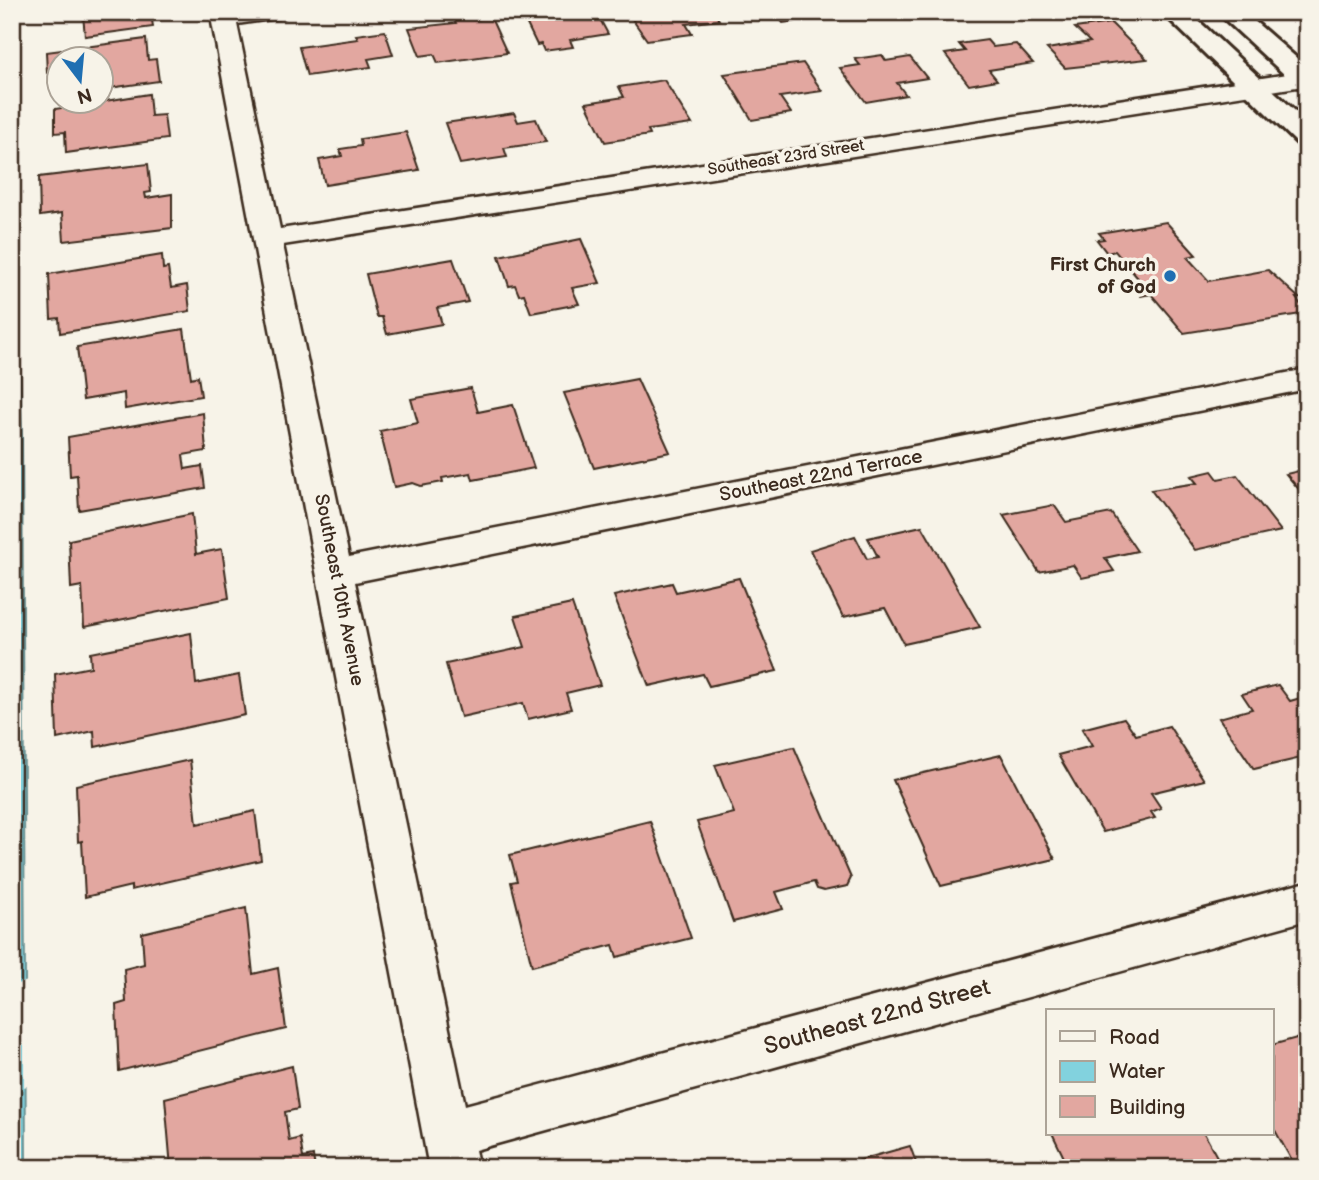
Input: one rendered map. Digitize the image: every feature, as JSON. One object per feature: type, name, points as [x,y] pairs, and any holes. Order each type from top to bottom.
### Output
[{"type":"main road","points":[[1174,12],[1307,137]]},
{"type":"main road","points":[[1229,12],[1305,80]]},
{"type":"street","points":[[222,16],[275,12]]},
{"type":"street","name":"Southeast 10th Avenue","points":[[222,16],[451,1151]]},
{"type":"street","name":"Southeast 23rd Street","points":[[269,239],[1252,86],[1305,80]]},
{"type":"street","name":"Southeast 22nd Terrace","points":[[336,573],[1307,379]]},
{"type":"street","name":"Southeast 22nd Street","points":[[451,1151],[1307,901]]},
{"type":"water","points":[[12,117],[22,438],[26,1168],[12,1168]]},
{"type":"pier","points":[[28,981],[27,1086],[24,1087],[24,1045],[12,1043],[13,985]]},
{"type":"building","points":[[151,12],[153,27],[85,36],[83,15]]},
{"type":"building","points":[[550,12],[596,12],[608,34],[570,40],[573,47],[544,51],[541,44],[537,45],[523,16]]},
{"type":"building","points":[[627,12],[714,12],[719,20],[686,24],[692,34],[647,40]]},
{"type":"building","points":[[775,12],[837,12],[839,15],[783,23]]},
{"type":"building","points":[[472,17],[473,20],[491,18],[507,53],[438,63],[434,54],[420,56],[409,28],[456,23],[454,19]]},
{"type":"building","points":[[1111,23],[1147,59],[1065,68],[1047,49],[1090,42],[1075,28]]},
{"type":"building","points":[[385,31],[393,55],[368,59],[371,67],[307,76],[299,47],[358,39],[356,35]]},
{"type":"building","points":[[146,39],[148,60],[156,59],[159,81],[116,87],[116,46],[92,46]]},
{"type":"building","points":[[987,40],[993,47],[1016,44],[1033,63],[989,70],[997,80],[969,85],[945,54],[965,51],[959,44]]},
{"type":"building","points":[[882,55],[886,61],[910,57],[927,78],[897,83],[906,95],[866,102],[840,68],[860,65],[855,59]]},
{"type":"building","points":[[803,63],[822,91],[780,97],[791,113],[752,120],[724,74]]},
{"type":"building","points":[[664,80],[692,124],[648,130],[650,135],[605,142],[586,103],[624,97],[619,87]]},
{"type":"building","points":[[149,94],[151,116],[164,115],[167,139],[66,153],[65,132],[55,133],[55,116],[116,116],[116,99]]},
{"type":"building","points":[[514,113],[518,122],[536,119],[546,142],[504,148],[507,157],[460,164],[445,123]]},
{"type":"building","points":[[406,132],[419,170],[325,185],[319,160],[342,156],[340,149],[361,146],[360,139]]},
{"type":"building","points":[[148,164],[151,192],[145,193],[146,198],[172,194],[172,228],[64,241],[62,213],[40,216],[39,177]]},
{"type":"building","name":"First Church of God","points":[[1166,222],[1196,255],[1187,257],[1209,281],[1268,270],[1299,298],[1296,298],[1307,313],[1184,333],[1151,294],[1141,296],[1133,285],[1142,283],[1115,251],[1107,253],[1097,240],[1104,239],[1099,233]]},
{"type":"building","points":[[581,239],[600,283],[572,288],[579,304],[531,313],[524,294],[519,295],[515,285],[509,286],[499,256]]},
{"type":"building","points":[[162,255],[163,269],[168,268],[171,288],[187,285],[190,311],[60,333],[59,318],[51,319],[49,274]]},
{"type":"building","points":[[453,259],[468,302],[437,308],[442,324],[387,334],[382,317],[377,317],[366,274]]},
{"type":"building","points":[[184,329],[191,378],[198,376],[201,396],[125,409],[124,393],[83,400],[77,347]]},
{"type":"building","points":[[637,379],[670,452],[594,468],[564,393]]},
{"type":"building","points":[[471,388],[478,412],[513,405],[534,468],[473,480],[471,473],[442,478],[443,482],[421,486],[413,483],[394,487],[380,431],[418,423],[411,399]]},
{"type":"building","points":[[203,413],[206,451],[183,455],[185,469],[202,466],[205,488],[79,510],[77,475],[70,476],[68,437]]},
{"type":"building","points":[[1307,469],[1307,499],[1286,474]]},
{"type":"building","points":[[1212,471],[1218,479],[1237,475],[1281,531],[1195,550],[1151,490],[1197,483],[1191,476]]},
{"type":"building","points":[[1054,505],[1066,522],[1111,513],[1137,551],[1105,558],[1114,571],[1082,578],[1073,565],[1039,572],[1003,515]]},
{"type":"building","points":[[192,514],[196,554],[222,549],[229,598],[84,627],[82,586],[71,588],[69,540]]},
{"type":"building","points":[[922,526],[980,627],[904,644],[885,608],[843,617],[810,550],[855,536],[867,559],[878,557],[868,538]]},
{"type":"building","points":[[739,578],[777,671],[709,686],[703,674],[649,686],[614,596],[672,583],[676,592]]},
{"type":"building","points":[[572,604],[600,685],[566,693],[571,709],[528,719],[523,703],[461,717],[446,664],[525,647],[515,616]]},
{"type":"building","points":[[191,633],[196,684],[239,675],[245,715],[95,747],[94,731],[57,739],[55,674],[91,667],[90,653]]},
{"type":"building","points":[[1278,685],[1290,701],[1307,696],[1307,759],[1305,757],[1254,769],[1219,718],[1252,709],[1242,694]]},
{"type":"building","points":[[1124,718],[1136,735],[1169,726],[1204,780],[1151,793],[1161,808],[1151,812],[1155,818],[1103,832],[1058,755],[1092,746],[1082,729]]},
{"type":"building","points":[[794,747],[851,878],[847,886],[824,891],[817,889],[814,882],[776,892],[783,909],[733,922],[697,822],[734,813],[715,765]]},
{"type":"building","points":[[1001,755],[1055,859],[941,886],[893,780]]},
{"type":"building","points":[[190,760],[197,824],[255,811],[261,860],[131,890],[131,886],[85,897],[82,841],[78,842],[76,785]]},
{"type":"building","points":[[650,821],[691,938],[617,957],[613,945],[532,966],[511,882],[517,881],[510,855]]},
{"type":"building","points":[[246,908],[253,974],[278,968],[286,1029],[119,1071],[116,1005],[126,1002],[124,969],[144,964],[142,933]]},
{"type":"building","points":[[1307,1035],[1307,1168],[1296,1168],[1274,1129],[1274,1044]]},
{"type":"building","points":[[292,1066],[298,1109],[285,1112],[289,1141],[300,1138],[303,1158],[313,1156],[315,1168],[171,1168],[165,1098]]},
{"type":"building","points":[[1052,1134],[1205,1134],[1223,1168],[1069,1168]]},
{"type":"building","points":[[910,1146],[918,1168],[834,1168],[867,1158]]},
{"type":"building","points":[[988,1159],[991,1168],[959,1168]]},
{"type":"place","name":"First Church of God","points":[[1170,276]]}]
